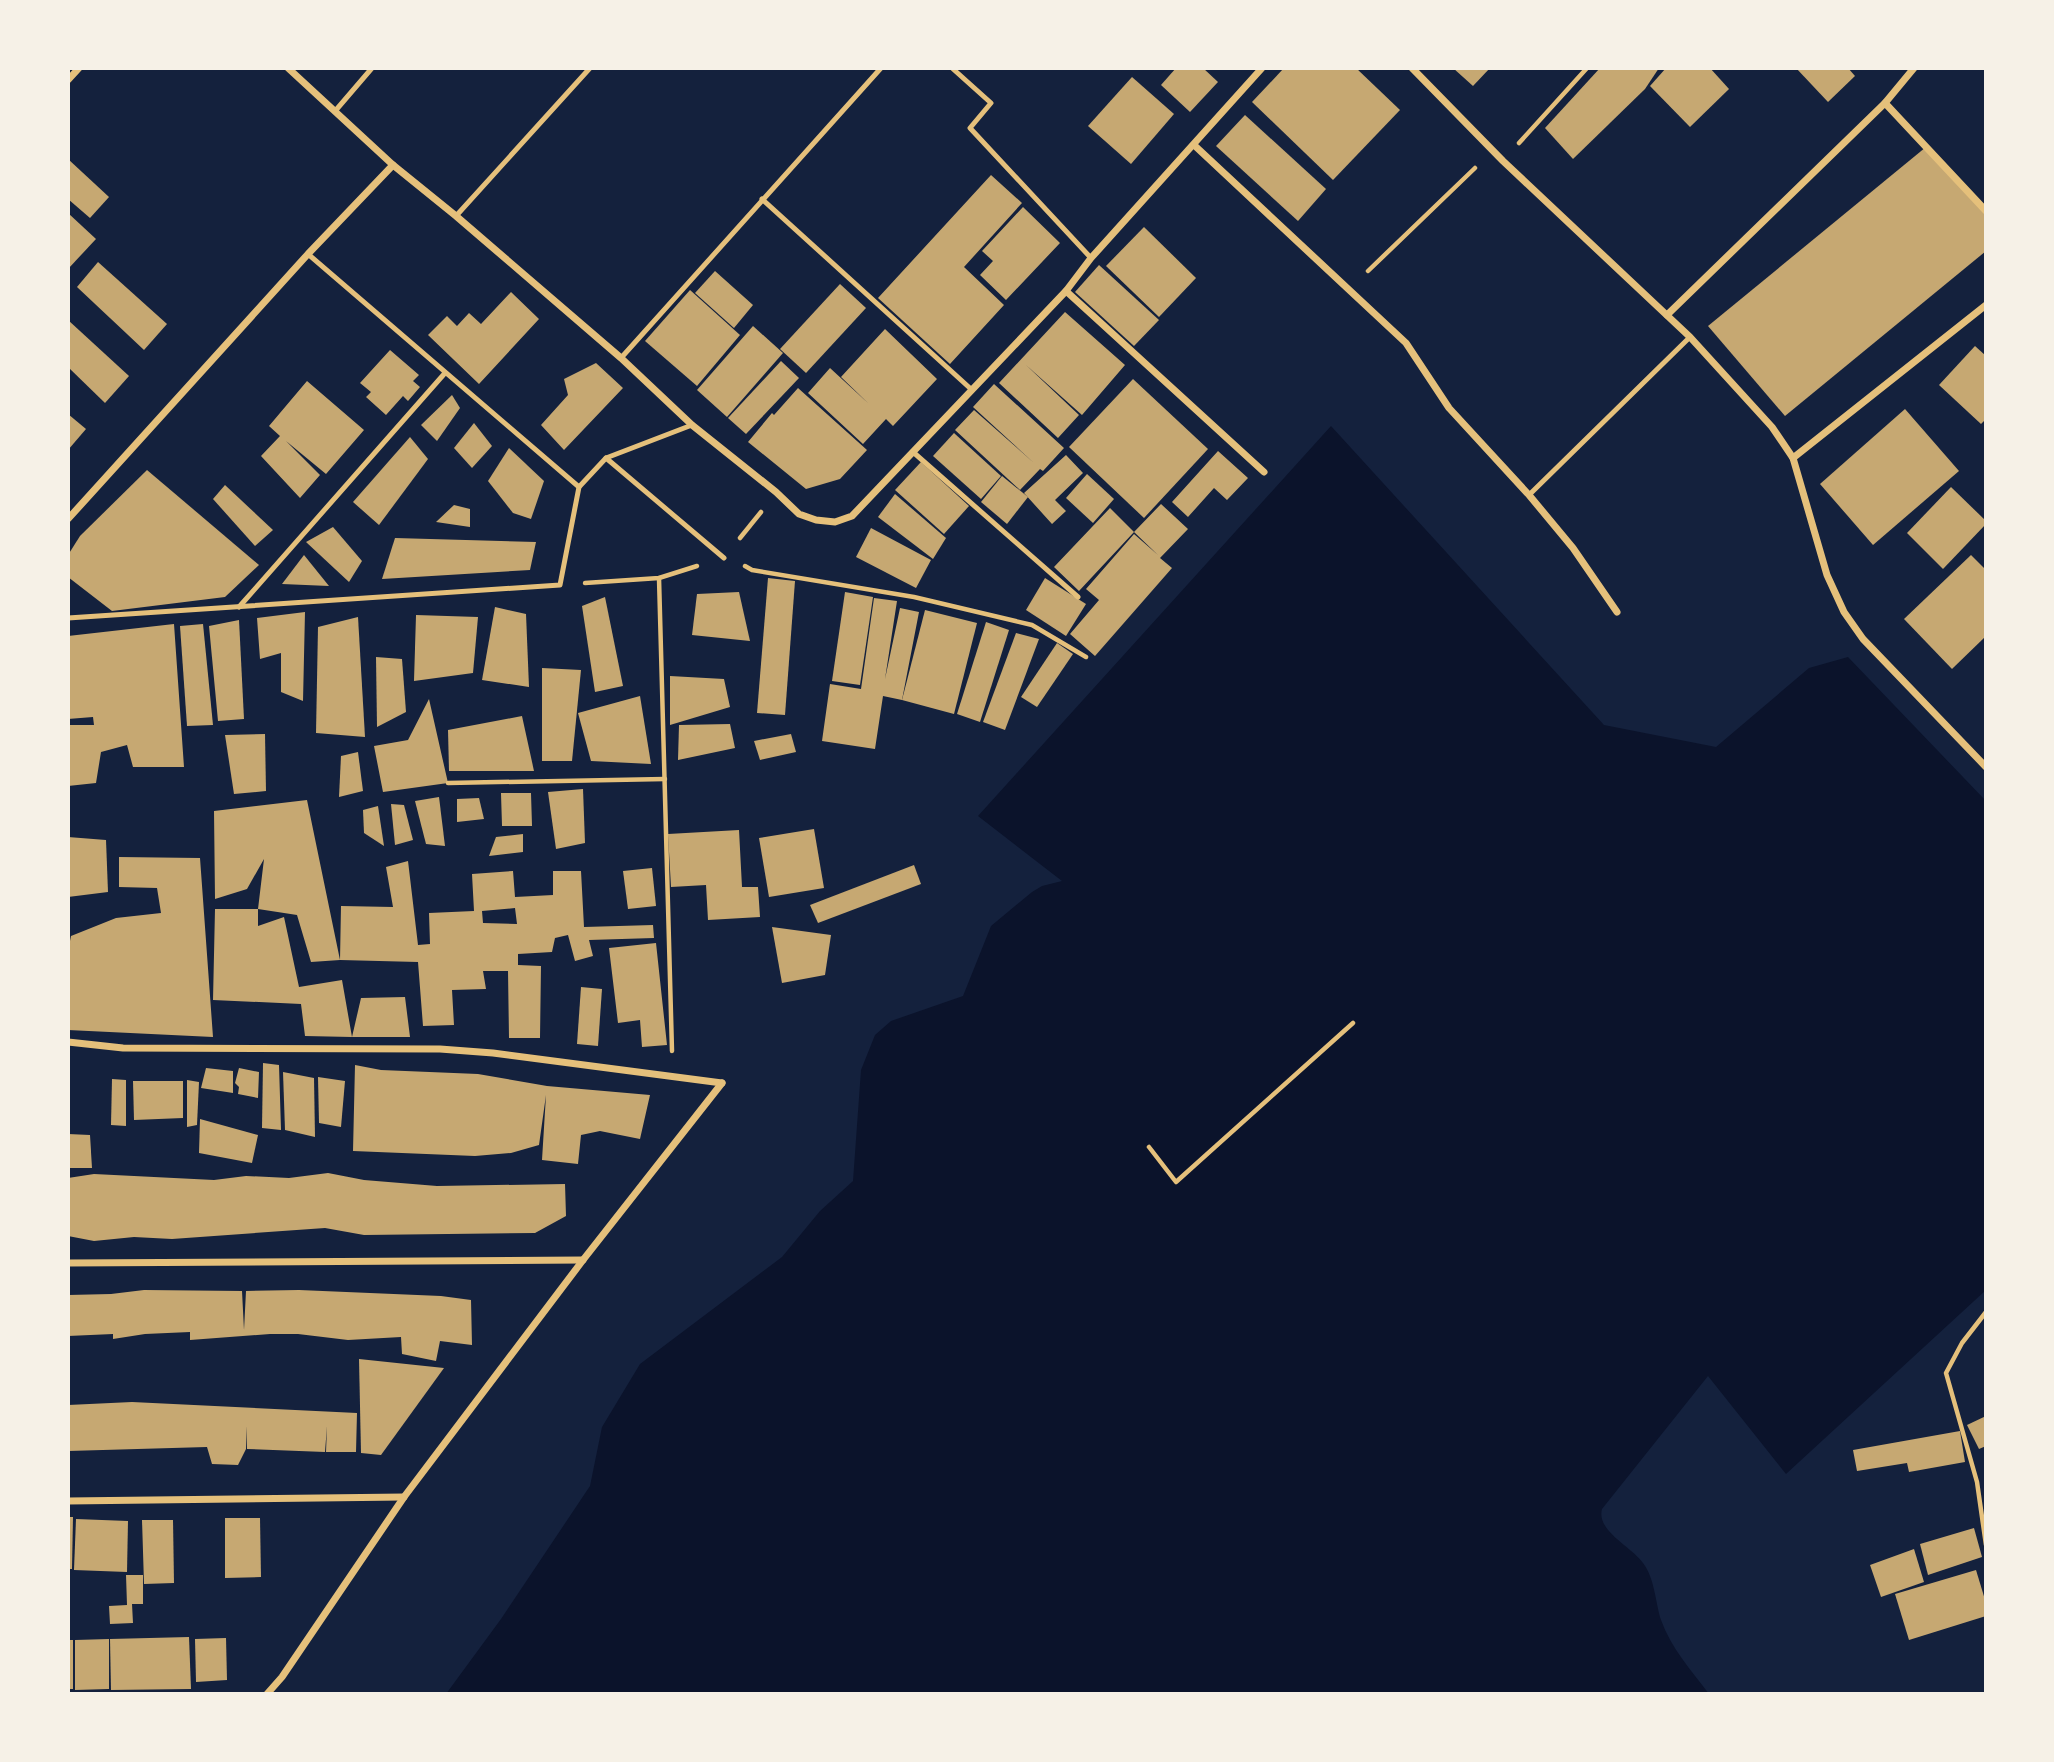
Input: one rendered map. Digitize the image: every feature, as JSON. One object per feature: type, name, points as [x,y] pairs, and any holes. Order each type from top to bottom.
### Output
[{"type":"street","points":[[68,80],[79,68]]},
{"type":"street","points":[[288,68],[393,166],[456,216],[621,358],[692,425],[776,492],[799,514],[816,520],[835,522],[852,516],[1066,291],[1091,258],[1262,68]]},
{"type":"street","points":[[1412,68],[1503,161],[1690,337],[1750,400],[1793,458],[1827,575],[1844,612],[1863,639],[1986,767]]},
{"type":"street","points":[[1667,315],[1885,103],[1914,68]]},
{"type":"street","points":[[1885,103],[1986,211]]},
{"type":"street","points":[[1194,145],[1406,343],[1449,408],[1529,495],[1573,548],[1617,612]]},
{"type":"street","points":[[68,519],[308,254],[393,166]]},
{"type":"street","points":[[1066,291],[1264,471]]},
{"type":"street","points":[[1793,458],[1986,305]]},
{"type":"street","points":[[68,1042],[123,1048],[440,1049],[493,1053],[722,1083],[583,1259],[404,1497],[282,1677],[267,1694]]},
{"type":"street","points":[[68,1264],[583,1259]]},
{"type":"street","points":[[68,1501],[404,1497]]},
{"type":"lane","points":[[336,110],[372,68]]},
{"type":"lane","points":[[456,216],[590,68]]},
{"type":"lane","points":[[621,358],[881,68]]},
{"type":"lane","points":[[952,68],[991,103],[970,128],[1091,258]]},
{"type":"lane","points":[[762,199],[972,390]]},
{"type":"lane","points":[[308,254],[579,486]]},
{"type":"lane","points":[[1529,495],[1690,337]]},
{"type":"lane","points":[[238,608],[445,373]]},
{"type":"lane","points":[[68,618],[560,585],[579,486],[606,458],[692,425]]},
{"type":"lane","points":[[913,452],[1079,597]]},
{"type":"lane","points":[[606,458],[724,558]]},
{"type":"path","points":[[1503,161],[1587,68]]},
{"type":"path","points":[[1348,290],[1493,150]]},
{"type":"path","points":[[560,585],[659,578],[724,558],[776,492]]},
{"type":"path","points":[[724,558],[752,570],[914,597],[1032,625],[1086,657]]},
{"type":"path","points":[[659,578],[672,1077]]},
{"type":"path","points":[[448,783],[665,779]]},
{"type":"path","points":[[1149,1147],[1177,1182],[1353,1023]]},
{"type":"path","points":[[1986,1312],[1962,1343],[1946,1373],[1977,1482],[1986,1545]]},
{"type":"water","points":[[1331,426],[1604,725],[1716,747],[1809,668],[1848,657],[1986,801],[1986,1290],[1786,1474],[1708,1376],[1602,1509],[1604,1524],[1609,1532],[1638,1557],[1647,1569],[1665,1630],[1709,1694],[446,1694],[501,1619],[590,1486],[602,1427],[640,1364],[782,1257],[820,1211],[853,1181],[861,1070],[875,1035],[891,1021],[963,996],[991,926],[1032,892],[1042,886],[1062,881],[978,816]]},
{"type":"building","points":[[1176,68],[1203,68],[1218,82],[1190,112],[1161,85]]},
{"type":"building","points":[[1284,68],[1356,68],[1400,110],[1333,180],[1252,102]]},
{"type":"building","points":[[1453,68],[1490,68],[1473,86]]},
{"type":"building","points":[[1600,68],[1659,68],[1645,89],[1573,159],[1545,128]]},
{"type":"building","points":[[1666,68],[1710,68],[1729,89],[1690,127],[1650,86]]},
{"type":"building","points":[[1796,68],[1848,68],[1855,76],[1828,102]]},
{"type":"building","points":[[1132,77],[1174,114],[1131,164],[1088,126]]},
{"type":"building","points":[[1245,115],[1326,189],[1298,221],[1216,146]]},
{"type":"building","points":[[1926,147],[1986,214],[1986,251],[1785,416],[1708,326]]},
{"type":"building","points":[[68,159],[109,197],[90,218],[68,199]]},
{"type":"building","points":[[991,175],[1022,203],[964,267],[1004,305],[950,364],[878,298]]},
{"type":"building","points":[[1023,207],[1060,243],[1006,300],[980,275],[993,261],[982,251]]},
{"type":"building","points":[[68,213],[96,239],[68,269]]},
{"type":"building","points":[[1144,227],[1196,278],[1159,317],[1106,266]]},
{"type":"building","points":[[98,262],[167,324],[144,350],[77,287]]},
{"type":"building","points":[[1099,265],[1159,320],[1134,346],[1075,292]]},
{"type":"building","points":[[715,271],[753,305],[734,328],[695,293]]},
{"type":"building","points":[[840,284],[866,308],[806,373],[780,349]]},
{"type":"building","points":[[690,290],[740,335],[697,386],[645,341]]},
{"type":"building","points":[[511,292],[539,319],[479,384],[428,335],[447,316],[457,326],[469,313],[481,324]]},
{"type":"building","points":[[1065,312],[1125,365],[1082,415],[1026,365],[1079,415],[1058,438],[999,383]]},
{"type":"building","points":[[68,320],[129,376],[105,403],[68,367]]},
{"type":"building","points":[[753,326],[783,353],[727,417],[697,390]]},
{"type":"building","points":[[885,329],[937,379],[893,426],[886,419],[863,444],[808,393],[830,368],[869,404],[841,377]]},
{"type":"building","points":[[1975,346],[1986,356],[1986,419],[1981,424],[1939,385]]},
{"type":"building","points":[[390,350],[419,375],[413,381],[420,387],[408,401],[403,396],[386,415],[366,397],[371,392],[360,383]]},
{"type":"building","points":[[781,361],[799,378],[746,434],[728,418]]},
{"type":"building","points":[[596,363],[623,388],[564,450],[541,425],[568,395],[564,379]]},
{"type":"building","points":[[1133,379],[1208,449],[1144,518],[1069,447]]},
{"type":"building","points":[[307,381],[364,430],[326,474],[286,441],[320,475],[300,498],[261,456],[280,436],[269,426]]},
{"type":"building","points":[[994,384],[1064,448],[1043,471],[1040,469],[1020,490],[955,430],[974,410],[1034,463],[973,407]]},
{"type":"building","points":[[798,388],[867,450],[840,479],[806,489],[748,442]]},
{"type":"building","points":[[452,395],[460,408],[437,441],[421,425]]},
{"type":"building","points":[[1905,409],[1959,471],[1873,545],[1820,484]]},
{"type":"building","points":[[68,414],[86,429],[68,450]]},
{"type":"building","points":[[474,423],[492,446],[472,468],[454,448]]},
{"type":"building","points":[[954,433],[1001,476],[981,499],[933,456]]},
{"type":"building","points":[[410,437],[428,459],[379,525],[353,502]]},
{"type":"building","points":[[509,448],[544,481],[531,519],[513,513],[488,481]]},
{"type":"building","points":[[1218,451],[1248,478],[1227,500],[1214,488],[1188,517],[1172,502]]},
{"type":"building","points":[[1066,455],[1083,473],[1055,500],[1066,511],[1052,524],[1024,493]]},
{"type":"building","points":[[921,462],[969,506],[944,534],[895,490]]},
{"type":"building","points":[[147,470],[259,565],[225,597],[112,611],[68,577],[68,555],[80,536]]},
{"type":"building","points":[[1087,474],[1114,499],[1093,523],[1066,498]]},
{"type":"building","points":[[1002,476],[1028,497],[1007,524],[981,502]]},
{"type":"building","points":[[225,485],[273,530],[255,546],[213,499]]},
{"type":"building","points":[[1951,487],[1986,524],[1943,569],[1907,533]]},
{"type":"building","points":[[895,494],[946,538],[933,559],[878,517]]},
{"type":"building","points":[[1161,504],[1188,529],[1160,558],[1172,568],[1095,656],[1070,634],[1099,600],[1086,589],[1134,534],[1158,555],[1134,532]]},
{"type":"building","points":[[454,505],[470,509],[470,527],[436,522]]},
{"type":"building","points":[[1110,508],[1134,532],[1079,591],[1054,567]]},
{"type":"building","points":[[333,527],[362,561],[349,582],[306,542]]},
{"type":"building","points":[[871,528],[931,560],[916,588],[856,557]]},
{"type":"building","points":[[395,538],[536,542],[530,570],[382,579]]},
{"type":"building","points":[[304,555],[329,586],[282,584]]},
{"type":"building","points":[[1971,555],[1986,570],[1986,636],[1952,669],[1904,619]]},
{"type":"building","points":[[768,578],[795,581],[785,715],[757,713]]},
{"type":"building","points":[[1045,578],[1086,604],[1066,636],[1026,610]]},
{"type":"building","points":[[739,592],[750,641],[692,635],[697,594]]},
{"type":"building","points":[[845,592],[873,597],[860,685],[832,681]]},
{"type":"building","points":[[605,597],[623,686],[595,692],[582,606]]},
{"type":"building","points":[[874,598],[897,601],[885,679],[900,608],[919,612],[902,700],[883,696],[875,749],[822,741],[830,684],[861,689]]},
{"type":"building","points":[[495,607],[526,614],[529,687],[482,680]]},
{"type":"building","points":[[925,610],[977,623],[954,714],[902,700]]},
{"type":"building","points":[[305,612],[303,701],[281,692],[281,653],[260,659],[257,618]]},
{"type":"building","points":[[416,615],[478,617],[473,673],[414,681]]},
{"type":"building","points":[[358,617],[365,737],[316,733],[318,627]]},
{"type":"building","points":[[239,620],[244,719],[218,721],[209,626]]},
{"type":"building","points":[[986,622],[1009,630],[980,722],[957,714]]},
{"type":"building","points":[[174,624],[184,767],[133,767],[127,745],[101,752],[96,783],[68,786],[68,725],[94,725],[93,717],[68,719],[68,636]]},
{"type":"building","points":[[203,624],[213,725],[187,726],[180,626]]},
{"type":"building","points":[[1016,633],[1039,639],[1005,730],[983,722]]},
{"type":"building","points":[[1057,643],[1073,654],[1037,707],[1021,697]]},
{"type":"building","points":[[376,657],[402,659],[406,712],[377,727]]},
{"type":"building","points":[[542,668],[581,670],[572,761],[542,761]]},
{"type":"building","points":[[670,676],[724,679],[730,707],[670,725]]},
{"type":"building","points":[[640,696],[651,764],[591,761],[578,713]]},
{"type":"building","points":[[429,699],[448,783],[383,792],[374,746],[408,740]]},
{"type":"building","points":[[522,716],[534,771],[449,771],[448,730]]},
{"type":"building","points":[[730,724],[735,748],[678,760],[679,725]]},
{"type":"building","points":[[265,734],[266,791],[234,794],[225,735]]},
{"type":"building","points":[[791,734],[796,752],[760,760],[754,741]]},
{"type":"building","points":[[358,752],[363,791],[339,797],[341,756]]},
{"type":"building","points":[[583,789],[585,843],[556,849],[548,792]]},
{"type":"building","points":[[501,793],[531,793],[532,826],[502,826]]},
{"type":"building","points":[[439,797],[445,846],[426,844],[415,801]]},
{"type":"building","points":[[479,798],[484,819],[457,822],[457,799]]},
{"type":"building","points":[[307,800],[340,960],[311,962],[297,915],[258,909],[264,859],[247,889],[215,899],[214,811]]},
{"type":"building","points":[[391,804],[404,805],[413,840],[395,845]]},
{"type":"building","points":[[378,806],[384,846],[364,833],[363,810]]},
{"type":"building","points":[[814,829],[824,888],[769,897],[759,838]]},
{"type":"building","points":[[739,830],[742,887],[758,887],[760,917],[708,920],[706,885],[671,887],[668,834]]},
{"type":"building","points":[[523,834],[523,852],[489,856],[496,837]]},
{"type":"building","points":[[68,837],[106,840],[108,892],[68,897]]},
{"type":"building","points":[[119,857],[200,858],[213,1037],[68,1030],[68,951],[71,936],[116,918],[161,913],[157,888],[119,887]]},
{"type":"building","points":[[408,861],[418,945],[430,944],[429,913],[474,911],[472,874],[513,871],[515,897],[553,895],[553,871],[581,871],[584,927],[653,925],[654,938],[589,940],[593,956],[575,961],[568,935],[555,938],[552,952],[518,954],[518,965],[541,966],[540,1038],[509,1038],[508,971],[483,971],[486,989],[452,990],[454,1025],[423,1026],[418,962],[340,960],[341,906],[393,907],[386,867]],"holes":[[[515,908],[517,924],[483,923],[482,911]]]},
{"type":"building","points":[[914,865],[921,884],[818,923],[810,905]]},
{"type":"building","points":[[652,868],[656,906],[628,909],[623,871]]},
{"type":"building","points":[[215,909],[258,909],[258,926],[284,917],[299,987],[342,980],[352,1037],[305,1036],[301,1004],[213,1000]]},
{"type":"building","points":[[772,927],[831,935],[825,975],[782,983]]},
{"type":"building","points":[[656,943],[667,1045],[642,1047],[640,1020],[618,1023],[609,948]]},
{"type":"building","points":[[581,987],[602,989],[598,1046],[577,1044]]},
{"type":"building","points":[[405,997],[410,1037],[352,1037],[361,998]]},
{"type":"building","points":[[263,1063],[279,1065],[281,1130],[262,1128]]},
{"type":"building","points":[[355,1065],[381,1070],[478,1074],[547,1086],[650,1095],[640,1139],[600,1131],[581,1135],[578,1164],[542,1160],[546,1095],[539,1145],[511,1153],[475,1156],[353,1151]]},
{"type":"building","points":[[206,1068],[233,1071],[233,1093],[201,1088]]},
{"type":"building","points":[[239,1068],[259,1072],[258,1098],[238,1094],[239,1087],[235,1083]]},
{"type":"building","points":[[283,1072],[314,1078],[315,1137],[285,1130]]},
{"type":"building","points":[[318,1077],[345,1081],[341,1127],[319,1123]]},
{"type":"building","points":[[112,1079],[126,1080],[126,1126],[111,1125]]},
{"type":"building","points":[[187,1080],[199,1082],[197,1125],[187,1127]]},
{"type":"building","points":[[133,1081],[183,1081],[183,1118],[134,1120]]},
{"type":"building","points":[[200,1119],[258,1135],[252,1163],[199,1153]]},
{"type":"building","points":[[68,1134],[90,1135],[92,1168],[68,1168]]},
{"type":"building","points":[[328,1173],[364,1180],[437,1186],[565,1184],[566,1216],[535,1233],[364,1235],[325,1228],[172,1239],[134,1237],[94,1241],[68,1236],[68,1178],[94,1174],[214,1180],[246,1176],[289,1178]]},
{"type":"building","points":[[144,1290],[242,1291],[244,1330],[246,1291],[299,1290],[441,1296],[471,1300],[472,1345],[440,1341],[436,1361],[402,1354],[401,1337],[348,1340],[298,1334],[270,1334],[190,1340],[190,1332],[113,1339],[113,1334],[68,1336],[68,1295]]},
{"type":"building","points":[[359,1359],[444,1368],[381,1455],[361,1453]]},
{"type":"building","points":[[132,1402],[357,1413],[356,1452],[326,1452],[327,1426],[325,1452],[247,1449],[247,1426],[246,1449],[238,1465],[212,1464],[207,1447],[68,1451],[68,1405]]},
{"type":"building","points":[[1986,1416],[1986,1446],[1979,1449],[1967,1425]]},
{"type":"building","points":[[1960,1431],[1965,1462],[1909,1472],[1907,1463],[1857,1471],[1853,1450]]},
{"type":"building","points":[[68,1517],[73,1517],[72,1569],[68,1569]]},
{"type":"building","points":[[225,1518],[260,1518],[261,1577],[225,1578]]},
{"type":"building","points":[[76,1519],[128,1521],[127,1572],[74,1570]]},
{"type":"building","points":[[142,1520],[173,1520],[174,1583],[144,1584]]},
{"type":"building","points":[[1974,1528],[1982,1557],[1928,1575],[1920,1544]]},
{"type":"building","points":[[1914,1549],[1924,1582],[1881,1597],[1870,1565]]},
{"type":"building","points":[[1976,1570],[1986,1603],[1986,1616],[1909,1640],[1895,1594]]},
{"type":"building","points":[[126,1575],[143,1575],[143,1604],[132,1604],[133,1623],[110,1624],[109,1606],[127,1605]]},
{"type":"building","points":[[189,1637],[191,1689],[111,1690],[110,1639]]},
{"type":"building","points":[[226,1638],[227,1680],[196,1682],[195,1639]]},
{"type":"building","points":[[109,1639],[109,1689],[75,1690],[75,1640]]},
{"type":"building","points":[[68,1640],[73,1640],[73,1689],[68,1689]]}]
